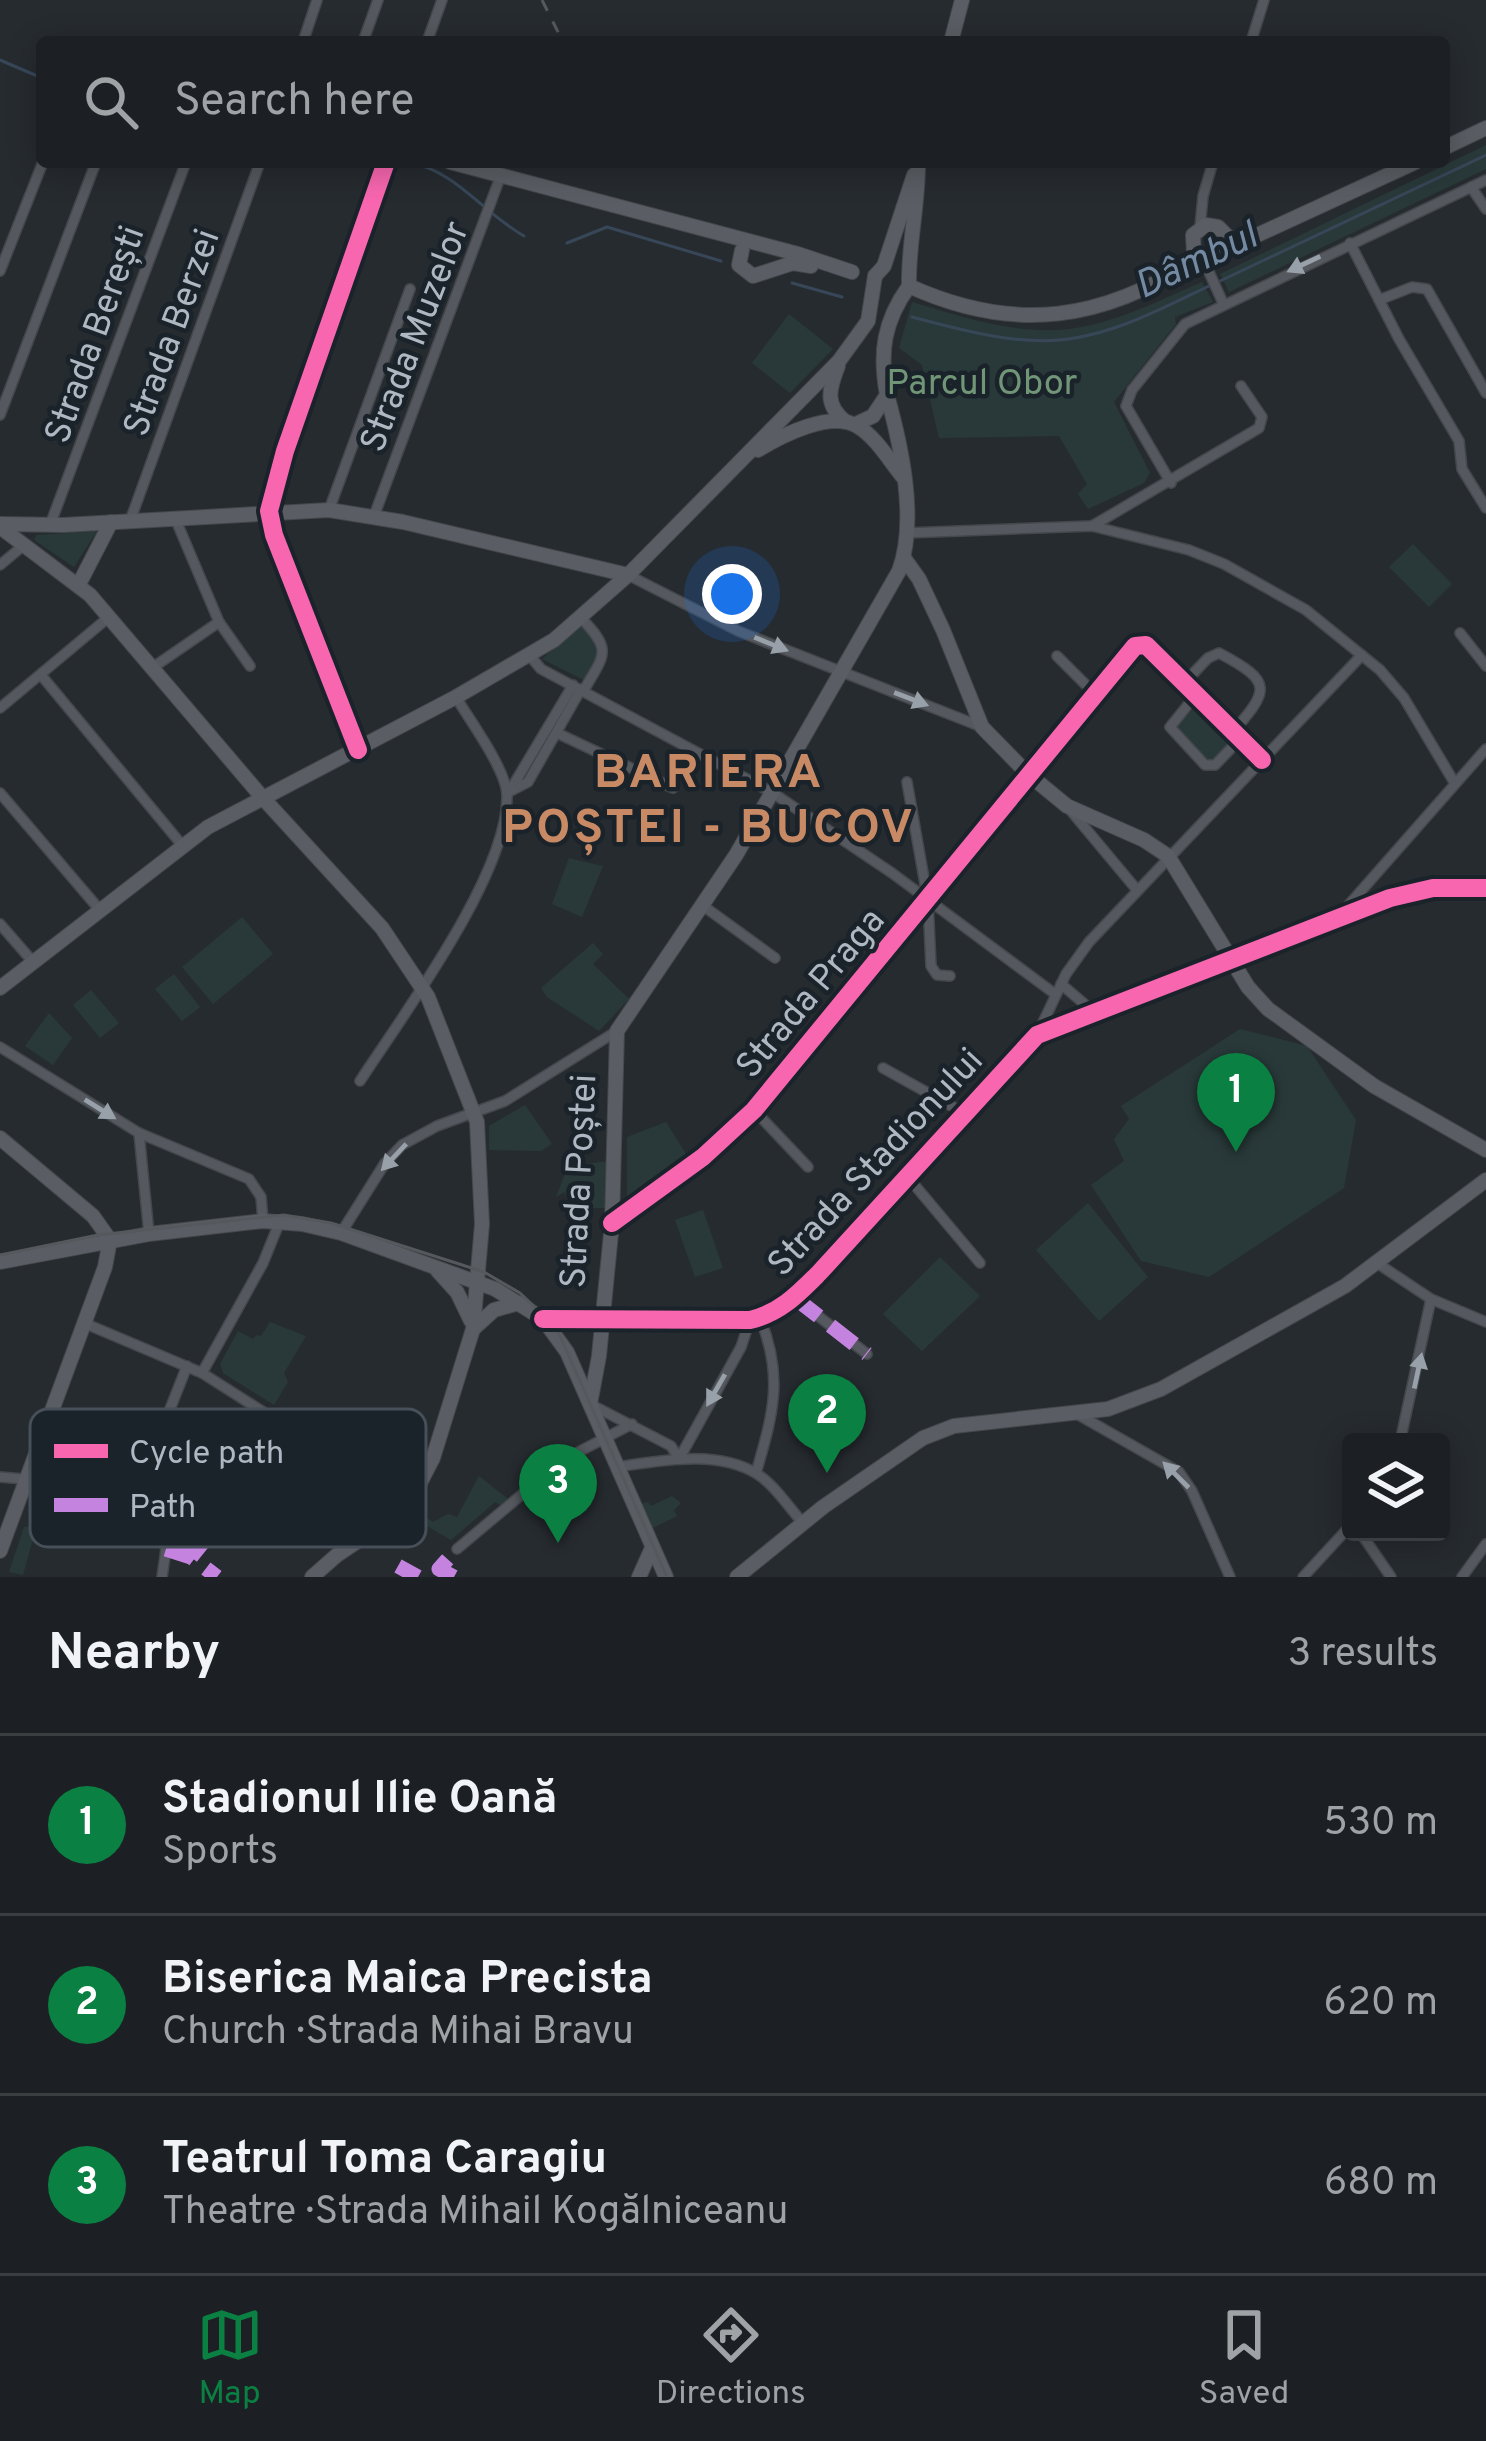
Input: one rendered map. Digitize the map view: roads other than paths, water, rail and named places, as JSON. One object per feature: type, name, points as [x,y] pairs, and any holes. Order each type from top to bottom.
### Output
[{"type":"main road","points":[[953,36],[962,0]]},
{"type":"main road","points":[[1450,145],[1486,128]]},
{"type":"main road","points":[[474,168],[852,272]]},
{"type":"main road","points":[[0,988],[182,845],[262,797],[456,698],[530,656],[582,619],[839,361],[868,321],[879,271],[917,168]]},
{"type":"main road","name":"Strada Poștei","points":[[590,1404],[612,1223],[617,1031],[773,793],[904,558],[903,457],[882,365],[888,322],[908,279],[919,168]]},
{"type":"main road","points":[[1201,260],[1192,235],[1200,227],[1246,242],[1403,168]]},
{"type":"main road","points":[[753,247],[738,260],[744,273],[757,276],[793,262],[852,272],[879,271],[892,264],[908,279],[977,309],[1046,315],[1122,300],[1201,260],[1221,258],[1224,237]]},
{"type":"main road","points":[[753,247],[771,259],[768,269]]},
{"type":"main road","points":[[839,361],[829,395],[832,409],[902,476]]},
{"type":"main road","points":[[743,458],[797,429],[873,416],[887,395]]},
{"type":"main road","points":[[0,525],[329,510],[374,516],[628,575]]},
{"type":"main road","points":[[79,584],[111,523]]},
{"type":"main road","points":[[0,525],[79,584],[262,797],[365,908],[422,986],[474,1113],[480,1151],[473,1329],[426,1472]]},
{"type":"main road","points":[[904,558],[919,579],[982,727],[1028,774],[1067,806],[1144,840],[1168,856],[1258,1000],[1400,1103],[1486,1150]]},
{"type":"main road","points":[[0,1138],[93,1216],[110,1240],[105,1267],[52,1409]]},
{"type":"main road","points":[[737,1577],[852,1485],[935,1432],[1126,1404],[1161,1389],[1284,1322],[1378,1263],[1486,1180]]},
{"type":"main road","points":[[0,1262],[149,1234],[271,1221],[341,1233],[478,1282],[543,1319],[567,1352],[666,1577]]},
{"type":"main road","points":[[434,1267],[457,1292],[473,1329]]},
{"type":"main road","points":[[473,1329],[494,1310],[520,1303]]},
{"type":"main road","points":[[0,1551],[30,1467]]},
{"type":"main road","points":[[312,1577],[349,1547]]},
{"type":"main road","points":[[639,1577],[652,1548]]},
{"type":"street","points":[[304,36],[317,0]]},
{"type":"street","points":[[365,36],[378,0]]},
{"type":"street","points":[[430,36],[442,0]]},
{"type":"street","points":[[1253,36],[1264,0]]},
{"type":"street","points":[[0,271],[41,168]]},
{"type":"street","points":[[0,415],[94,168]]},
{"type":"street","name":"Strada Berești","points":[[50,525],[184,168]]},
{"type":"street","name":"Strada Berzei","points":[[130,521],[258,168]]},
{"type":"street","points":[[358,750],[274,536],[269,512],[285,451],[384,168]]},
{"type":"street","points":[[1200,227],[1211,168]]},
{"type":"street","name":"Strada Muzelor","points":[[374,516],[501,175]]},
{"type":"street","points":[[1171,483],[1127,412],[1128,400],[1180,328],[1222,301],[1486,180]]},
{"type":"street","points":[[1471,187],[1486,209]]},
{"type":"street","points":[[1203,196],[1224,237]]},
{"type":"street","points":[[1349,243],[1459,441],[1462,469],[1486,508]]},
{"type":"street","points":[[1201,260],[1222,301]]},
{"type":"street","points":[[1379,300],[1412,286],[1427,289],[1486,393]]},
{"type":"street","points":[[329,510],[410,289]]},
{"type":"street","points":[[1093,526],[1259,428],[1262,417],[1241,386]]},
{"type":"street","points":[[176,518],[219,622],[250,666]]},
{"type":"street","points":[[906,533],[1093,526],[1224,563],[1306,610],[1362,655],[1404,698],[1454,782]]},
{"type":"street","points":[[0,565],[25,544]]},
{"type":"street","points":[[628,575],[738,631],[982,727]]},
{"type":"street","points":[[0,708],[109,617]]},
{"type":"street","points":[[360,1081],[422,986],[483,877],[498,841],[507,793],[604,650],[603,642],[582,619]]},
{"type":"street","points":[[152,668],[219,622]]},
{"type":"street","points":[[1460,632],[1486,666]]},
{"type":"street","name":"Strada Praga","points":[[612,1223],[704,1157],[754,1110],[1094,693],[1141,644],[1184,683]]},
{"type":"street","points":[[1196,695],[1170,727],[1205,765],[1215,765],[1237,735],[1262,698],[1256,680],[1220,653],[1208,658],[1184,683],[1237,735],[1262,760]]},
{"type":"street","points":[[1037,1035],[1080,952],[1362,655]]},
{"type":"street","points":[[530,656],[541,669],[773,793],[1095,1013]]},
{"type":"street","points":[[1058,656],[1094,693]]},
{"type":"street","points":[[40,675],[182,845]]},
{"type":"street","points":[[507,793],[528,782],[579,688]]},
{"type":"street","points":[[456,698],[507,793]]},
{"type":"street","points":[[557,733],[673,788]]},
{"type":"street","points":[[1338,917],[1486,749]]},
{"type":"street","points":[[908,782],[928,901],[931,965],[937,975],[950,976]]},
{"type":"street","points":[[0,793],[99,909]]},
{"type":"street","points":[[1067,806],[1137,890]]},
{"type":"street","points":[[1375,877],[1380,894],[1390,898]]},
{"type":"street","name":"Strada Stadionului","points":[[543,1319],[755,1319],[794,1298],[1037,1035],[1390,898],[1433,888],[1486,889]]},
{"type":"street","points":[[702,905],[775,958]]},
{"type":"street","points":[[0,924],[33,962]]},
{"type":"street","points":[[341,1233],[392,1154],[417,1136],[518,1095],[617,1031]]},
{"type":"street","points":[[0,1047],[139,1133],[249,1179],[261,1197],[271,1221],[262,1263],[202,1373]]},
{"type":"street","points":[[883,1068],[964,1113]]},
{"type":"street","points":[[754,1110],[808,1166]]},
{"type":"street","points":[[139,1133],[149,1234]]},
{"type":"street","points":[[907,1176],[980,1263]]},
{"type":"street","points":[[1378,1263],[1431,1299],[1486,1322]]},
{"type":"street","points":[[794,1298],[866,1354]]},
{"type":"street","points":[[1402,1433],[1431,1299]]},
{"type":"street","points":[[679,1459],[755,1319]]},
{"type":"street","points":[[755,1319],[773,1359],[776,1386],[756,1473]]},
{"type":"street","points":[[84,1323],[202,1373],[259,1409]]},
{"type":"street","points":[[170,1409],[187,1366]]},
{"type":"street","points":[[590,1404],[671,1446],[679,1459]]},
{"type":"street","points":[[1076,1413],[1179,1472],[1230,1577]]},
{"type":"street","points":[[457,1549],[562,1460],[632,1424]]},
{"type":"street","points":[[615,1467],[679,1459],[721,1462],[756,1473],[802,1523]]},
{"type":"street","points":[[0,1477],[30,1479]]},
{"type":"street","points":[[1303,1577],[1342,1535]]},
{"type":"street","points":[[1366,1541],[1391,1577]]},
{"type":"street","points":[[1462,1577],[1486,1544]]},
{"type":"street","points":[[162,1577],[165,1547]]},
{"type":"waterway","name":"Dâmbul","points":[[0,60],[36,75]]},
{"type":"waterway","name":"Dâmbul","points":[[1218,282],[1486,155]]},
{"type":"waterway","name":"Dâmbul","points":[[428,168],[524,236]]},
{"type":"waterway","name":"Dâmbul","points":[[567,243],[607,227],[721,261]]},
{"type":"waterway","name":"Dâmbul","points":[[792,283],[842,297]]},
{"type":"waterway","name":"Dâmbul","points":[[912,317],[1010,339],[1050,341],[1124,325],[1209,286]]},
{"type":"tram line","points":[[0,1255],[98,1235],[284,1215],[331,1223],[484,1272],[520,1293],[556,1327],[667,1577]]},
{"type":"railway","points":[[542,0],[560,36]]},
{"type":"place","name":"Stadionul Ilie Oană","points":[[1236,1152]]},
{"type":"place","name":"Biserica Maica Precista","points":[[827,1473]]},
{"type":"place","name":"Teatrul Toma Caragiu","points":[[558,1543]]},
{"type":"district","name":"BARIERA POȘTEI - BUCOV","points":[[709,798]]},
{"type":"park label","name":"Parcul Obor","points":[[982,381]]}]
